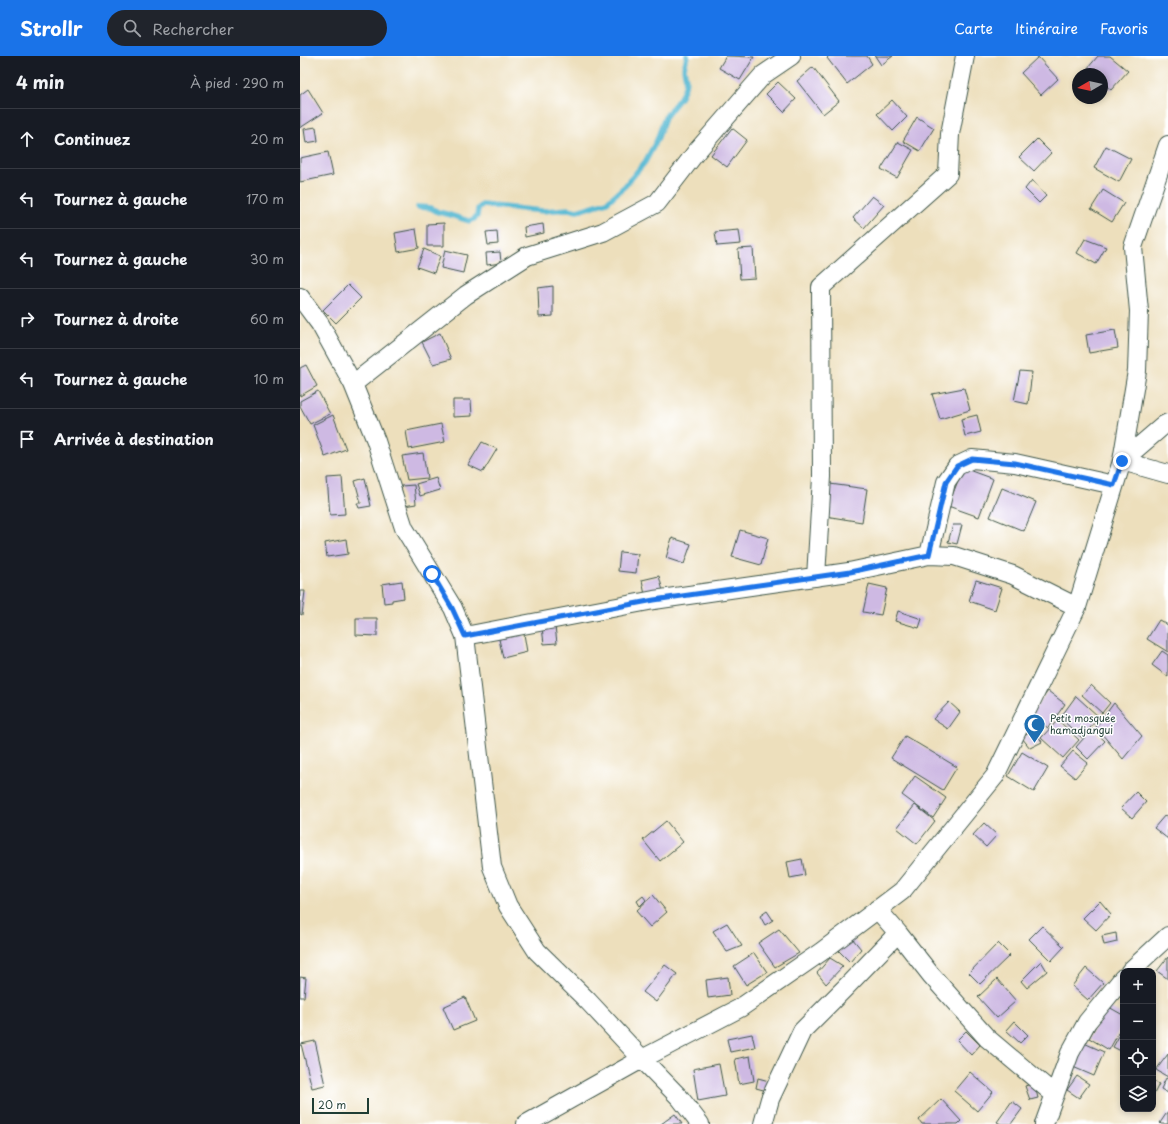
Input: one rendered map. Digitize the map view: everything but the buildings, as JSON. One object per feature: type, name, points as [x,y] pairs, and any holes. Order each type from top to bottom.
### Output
[{"type":"street","points":[[353,384],[466,295],[527,256],[603,232],[657,203],[697,151],[763,75],[791,56]]},
{"type":"street","points":[[816,576],[822,477],[821,287],[948,174],[950,134],[965,56]]},
{"type":"street","points":[[526,1124],[642,1059],[740,1008],[821,952],[902,891],[995,776],[1077,607],[1122,461],[1137,371],[1139,311],[1133,247],[1168,145]]},
{"type":"street","points":[[300,297],[320,324],[353,384],[376,441],[404,528],[452,608],[465,636],[492,867],[508,906],[537,951],[680,1098],[700,1124]]},
{"type":"street","points":[[1122,461],[1168,423]]},
{"type":"street","points":[[929,555],[946,482],[957,466],[972,459],[1015,463],[1114,485]]},
{"type":"street","points":[[1122,461],[1168,474]]},
{"type":"street","points":[[465,636],[654,600],[850,572],[929,555],[954,556],[1013,576],[1077,607]]},
{"type":"street","points":[[878,909],[931,976],[987,1038],[1055,1096]]},
{"type":"street","points":[[763,1124],[770,1099],[802,1031],[898,933]]},
{"type":"street","points":[[1133,968],[1168,936]]},
{"type":"street","points":[[1044,1124],[1070,1053],[1086,1022],[1120,982]]},
{"type":"waterway","points":[[418,207],[431,208],[438,212],[469,221],[477,216],[478,209],[482,205],[543,211],[569,209],[577,211],[607,202],[625,186],[645,162],[657,140],[665,117],[680,98],[685,87],[686,79],[684,69],[687,56]]},
{"type":"place","name":"Petit mosquée hamadjangui","points":[[1035,744]]},
{"type":"route","points":[[432,574],[452,608],[465,636],[654,600],[850,572],[929,555],[946,482],[957,466],[972,459],[1015,463],[1114,485],[1122,461]]}]
